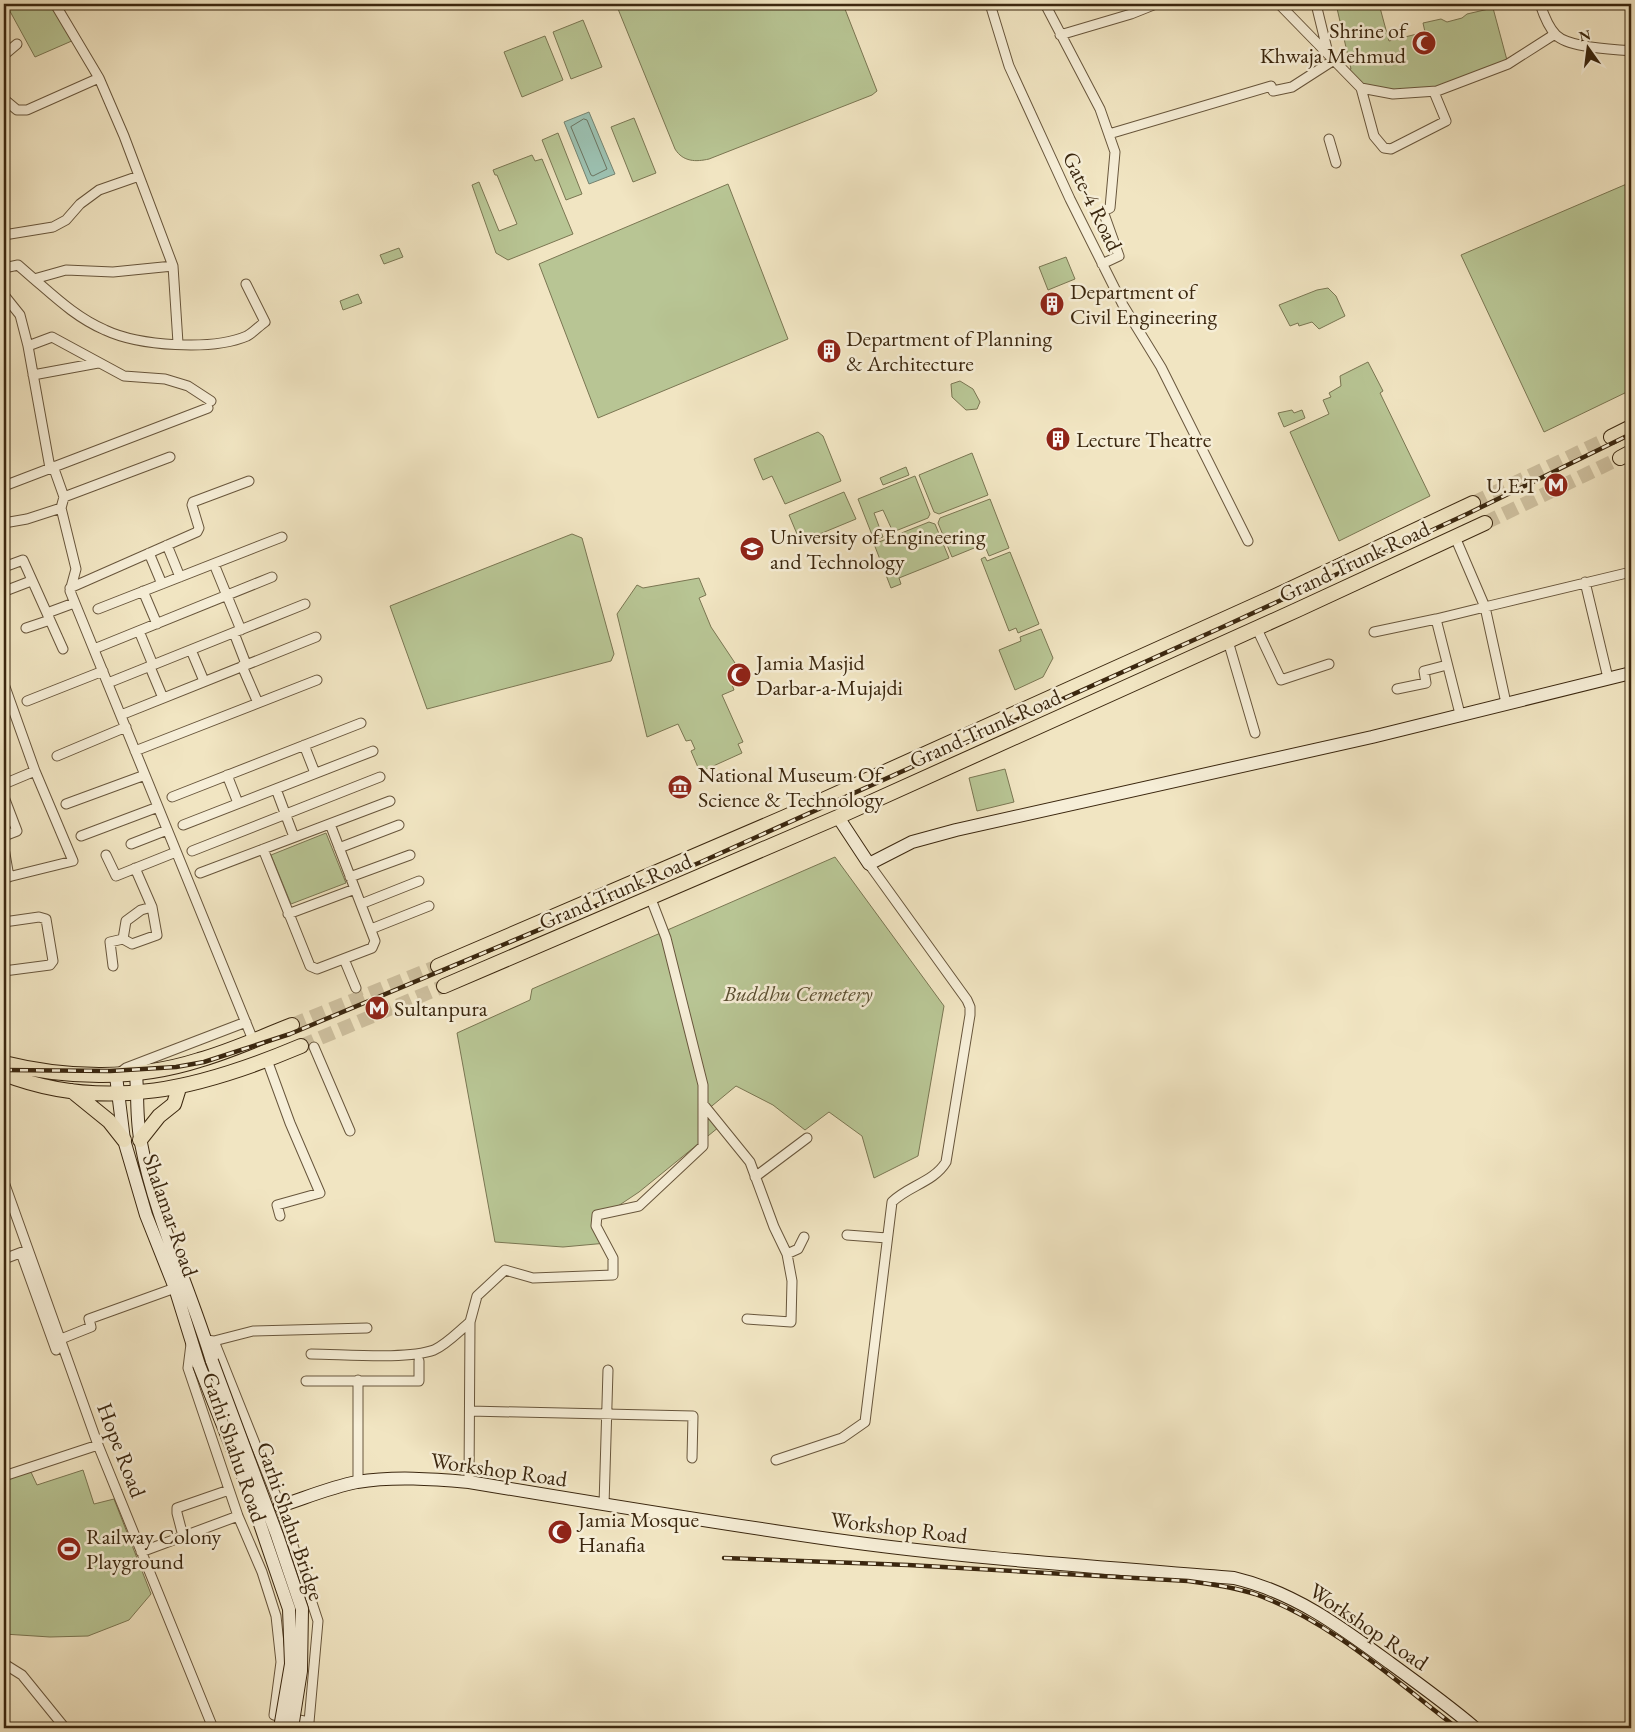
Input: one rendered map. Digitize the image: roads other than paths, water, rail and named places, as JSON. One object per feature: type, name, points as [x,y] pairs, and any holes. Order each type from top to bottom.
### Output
[{"type":"main road","points":[[1611,437],[1631,428]]},
{"type":"main road","name":"Grand Trunk Road","points":[[438,966],[785,817],[1473,503]]},
{"type":"main road","name":"Grand Trunk Road","points":[[444,986],[651,899],[838,817],[1257,629],[1485,523]]},
{"type":"main road","points":[[1290,588],[1297,610]]},
{"type":"main road","points":[[838,817],[869,864],[912,842],[956,830],[1372,737],[1506,702],[1631,673]]},
{"type":"main road","points":[[4,1064],[68,1074],[116,1076],[136,1074],[197,1061],[292,1025]]},
{"type":"main road","points":[[4,1074],[72,1091],[118,1095],[179,1088],[308,1046]]},
{"type":"main road","name":"Shalamar Road","points":[[136,1074],[140,1140],[157,1206],[210,1340],[212,1361]]},
{"type":"main road","name":"Shalamar Road","points":[[116,1076],[124,1140],[146,1215],[175,1288],[199,1365]]},
{"type":"main road","points":[[140,1140],[159,1116],[174,1104],[179,1088]]},
{"type":"main road","points":[[72,1091],[109,1120],[124,1140]]},
{"type":"main road","name":"Garhi Shahu Bridge","points":[[212,1361],[278,1535],[302,1609],[301,1671],[292,1728]]},
{"type":"main road","name":"Garhi Shahu Bridge","points":[[199,1365],[248,1489],[289,1609],[291,1664],[280,1728]]},
{"type":"main road","name":"Workshop Road","points":[[280,1506],[358,1482],[412,1478],[469,1482],[658,1515],[830,1539],[1024,1561],[1234,1578],[1260,1584],[1292,1598],[1337,1624],[1475,1728]]},
{"type":"street","points":[[54,4],[99,78],[173,266],[178,343]]},
{"type":"street","name":"Gate-4 Road","points":[[990,4],[1009,66],[1070,199],[1123,306],[1161,367],[1248,541]]},
{"type":"street","points":[[1045,4],[1100,109],[1109,134],[1114,158],[1110,208],[1103,211],[1119,256],[1102,264]]},
{"type":"street","points":[[1060,35],[1144,6],[1156,4]]},
{"type":"street","points":[[1279,4],[1361,88],[1377,142],[1384,148],[1391,149],[1446,121],[1434,92]]},
{"type":"street","points":[[1316,4],[1331,57]]},
{"type":"street","points":[[1540,4],[1555,34],[1560,38],[1583,45],[1631,51],[1631,34]]},
{"type":"street","points":[[1361,88],[1393,94],[1434,92],[1508,64],[1555,34]]},
{"type":"street","points":[[4,55],[17,44]]},
{"type":"street","points":[[1109,134],[1271,86],[1273,91],[1292,87],[1331,57]]},
{"type":"street","points":[[4,100],[17,110],[27,110],[99,78]]},
{"type":"street","points":[[1329,139],[1336,163]]},
{"type":"street","points":[[4,235],[52,227],[66,220],[90,195],[108,185],[138,176]]},
{"type":"street","points":[[4,268],[18,265],[73,312],[106,331],[139,340],[178,343],[222,343],[248,335],[265,322],[246,284]]},
{"type":"street","points":[[34,279],[66,270],[113,272],[173,266]]},
{"type":"street","points":[[4,295],[20,315],[28,346],[51,467],[64,498],[61,508],[76,569],[70,588],[74,603],[253,1040]]},
{"type":"street","points":[[4,486],[210,404],[188,386],[165,379],[124,376],[52,337],[28,346]]},
{"type":"street","points":[[33,376],[98,363]]},
{"type":"street","points":[[64,498],[170,457]]},
{"type":"street","points":[[70,588],[199,530],[192,505],[193,502],[249,481]]},
{"type":"street","points":[[4,523],[27,519],[61,508]]},
{"type":"street","points":[[98,609],[282,537]]},
{"type":"street","points":[[1455,537],[1485,606],[1506,702]]},
{"type":"street","points":[[167,546],[180,577]]},
{"type":"street","points":[[149,553],[162,584]]},
{"type":"street","points":[[4,567],[23,560],[63,649]]},
{"type":"street","points":[[214,564],[237,631],[244,665],[258,703]]},
{"type":"street","points":[[1374,632],[1631,572]]},
{"type":"street","points":[[94,649],[272,577]]},
{"type":"street","points":[[5,591],[32,581]]},
{"type":"street","points":[[1585,582],[1608,678]]},
{"type":"street","points":[[143,591],[157,624]]},
{"type":"street","points":[[26,628],[74,603]]},
{"type":"street","points":[[108,683],[305,604]]},
{"type":"street","points":[[1436,619],[1460,714]]},
{"type":"street","points":[[1257,629],[1281,680],[1329,664]]},
{"type":"street","points":[[139,631],[163,698]]},
{"type":"street","points":[[121,715],[316,636]]},
{"type":"street","points":[[1228,641],[1255,732]]},
{"type":"street","points":[[192,650],[204,681]]},
{"type":"street","points":[[1398,689],[1426,683],[1424,671],[1447,664]]},
{"type":"street","points":[[27,701],[103,671]]},
{"type":"street","points":[[135,751],[317,680]]},
{"type":"street","points":[[4,684],[7,698],[35,771],[73,861],[6,878],[4,848]]},
{"type":"street","points":[[172,797],[361,723]]},
{"type":"street","points":[[57,756],[126,727]]},
{"type":"street","points":[[304,745],[316,773]]},
{"type":"street","points":[[183,825],[373,751]]},
{"type":"street","points":[[4,784],[35,771]]},
{"type":"street","points":[[66,804],[145,775]]},
{"type":"street","points":[[227,775],[238,803]]},
{"type":"street","points":[[192,851],[380,778]]},
{"type":"street","points":[[276,789],[294,837]]},
{"type":"street","points":[[4,797],[17,831],[4,836]]},
{"type":"street","points":[[200,873],[390,801]]},
{"type":"street","points":[[82,836],[158,807]]},
{"type":"street","points":[[263,849],[310,966],[313,969],[344,959],[372,948],[375,941],[330,824]]},
{"type":"street","points":[[339,848],[399,825]]},
{"type":"street","points":[[131,844],[167,830]]},
{"type":"street","points":[[106,855],[116,876],[176,852]]},
{"type":"street","points":[[350,877],[410,854]]},
{"type":"street","points":[[776,1460],[842,1438],[865,1422],[892,1202],[898,1196],[936,1174],[946,1162],[970,1007],[869,864]]},
{"type":"street","points":[[113,966],[110,942],[123,940],[132,944],[157,935],[152,907],[135,868]]},
{"type":"street","points":[[361,904],[419,882]]},
{"type":"street","points":[[288,914],[355,888]]},
{"type":"street","points":[[469,1482],[470,1322],[477,1296],[505,1270],[533,1278],[613,1275],[613,1258],[596,1226],[596,1215],[639,1206],[703,1146],[703,1085],[666,938],[651,899]]},
{"type":"street","points":[[371,929],[429,906]]},
{"type":"street","points":[[123,940],[126,921],[141,910],[152,907]]},
{"type":"street","points":[[4,922],[39,917],[46,919],[53,960],[50,965],[4,971]]},
{"type":"street","points":[[344,959],[356,988]]},
{"type":"street","points":[[116,1076],[126,1068],[246,1022]]},
{"type":"street","points":[[308,1046],[350,1132]]},
{"type":"street","points":[[267,1060],[290,1124],[320,1193],[278,1205],[280,1216]]},
{"type":"street","points":[[703,1104],[750,1162],[774,1227],[787,1254],[792,1281],[791,1322],[747,1319]]},
{"type":"street","points":[[755,1177],[807,1138]]},
{"type":"street","name":"Hope Road","points":[[4,1182],[24,1251],[61,1339],[98,1445],[141,1552],[176,1632],[213,1728]]},
{"type":"street","points":[[847,1235],[887,1238]]},
{"type":"street","points":[[787,1254],[798,1249],[804,1237]]},
{"type":"street","points":[[4,1259],[24,1251],[56,1350]]},
{"type":"street","points":[[61,1339],[92,1327],[89,1319],[175,1288]]},
{"type":"street","points":[[311,1354],[415,1354],[444,1344],[470,1322]]},
{"type":"street","points":[[210,1340],[253,1332],[367,1328]]},
{"type":"street","name":"Garhi Shahu Road","points":[[191,1342],[188,1368],[238,1516],[262,1572],[278,1627],[281,1662],[274,1715],[309,1722],[318,1621],[280,1506],[210,1340]]},
{"type":"street","points":[[306,1381],[419,1381],[420,1361]]},
{"type":"street","points":[[604,1505],[608,1370]]},
{"type":"street","points":[[358,1380],[358,1482]]},
{"type":"street","points":[[470,1411],[693,1416],[692,1458]]},
{"type":"street","points":[[4,1476],[98,1445]]},
{"type":"street","points":[[183,1536],[177,1508],[229,1490]]},
{"type":"street","points":[[141,1552],[238,1516]]},
{"type":"street","points":[[6,1665],[22,1674],[66,1728]]},
{"type":"water","points":[[589,112],[615,174],[589,184],[564,122]]},
{"type":"tunnel","points":[[1473,503],[1611,437]]},
{"type":"tunnel","points":[[1485,523],[1620,458]]},
{"type":"tunnel","points":[[292,1025],[438,966]]},
{"type":"tunnel","points":[[301,1046],[444,986]]},
{"type":"tunnel","points":[[356,988],[360,998]]},
{"type":"railway","points":[[4,1070],[110,1071],[176,1067],[204,1062],[290,1034],[701,862],[1227,625],[1467,514],[1631,434]]},
{"type":"railway","points":[[724,1558],[908,1565],[1188,1581],[1238,1589],[1283,1606],[1336,1636],[1385,1671],[1457,1728]]},
{"type":"place","name":"Shrine of Khwaja Mehmud","points":[[1424,43]]},
{"type":"place","name":"Department of Civil Engineering","points":[[1052,304]]},
{"type":"place","name":"Department of Planning & Architecture","points":[[829,351]]},
{"type":"place","name":"Lecture Theatre","points":[[1058,439]]},
{"type":"place","name":"U.E.T","points":[[1556,485]]},
{"type":"place","name":"University of Engineering and Technology","points":[[752,549]]},
{"type":"place","name":"Jamia Masjid Darbar-a-Mujajdi","points":[[739,675]]},
{"type":"place","name":"National Museum Of Science & Technology","points":[[680,787]]},
{"type":"place","name":"Sultanpura","points":[[377,1008]]},
{"type":"place","name":"Jamia Mosque Hanafia","points":[[560,1532]]},
{"type":"place","name":"Railway Colony Playground","points":[[69,1549]]},
{"type":"park label","name":"Buddhu Cemetery","points":[[798,993]]}]
